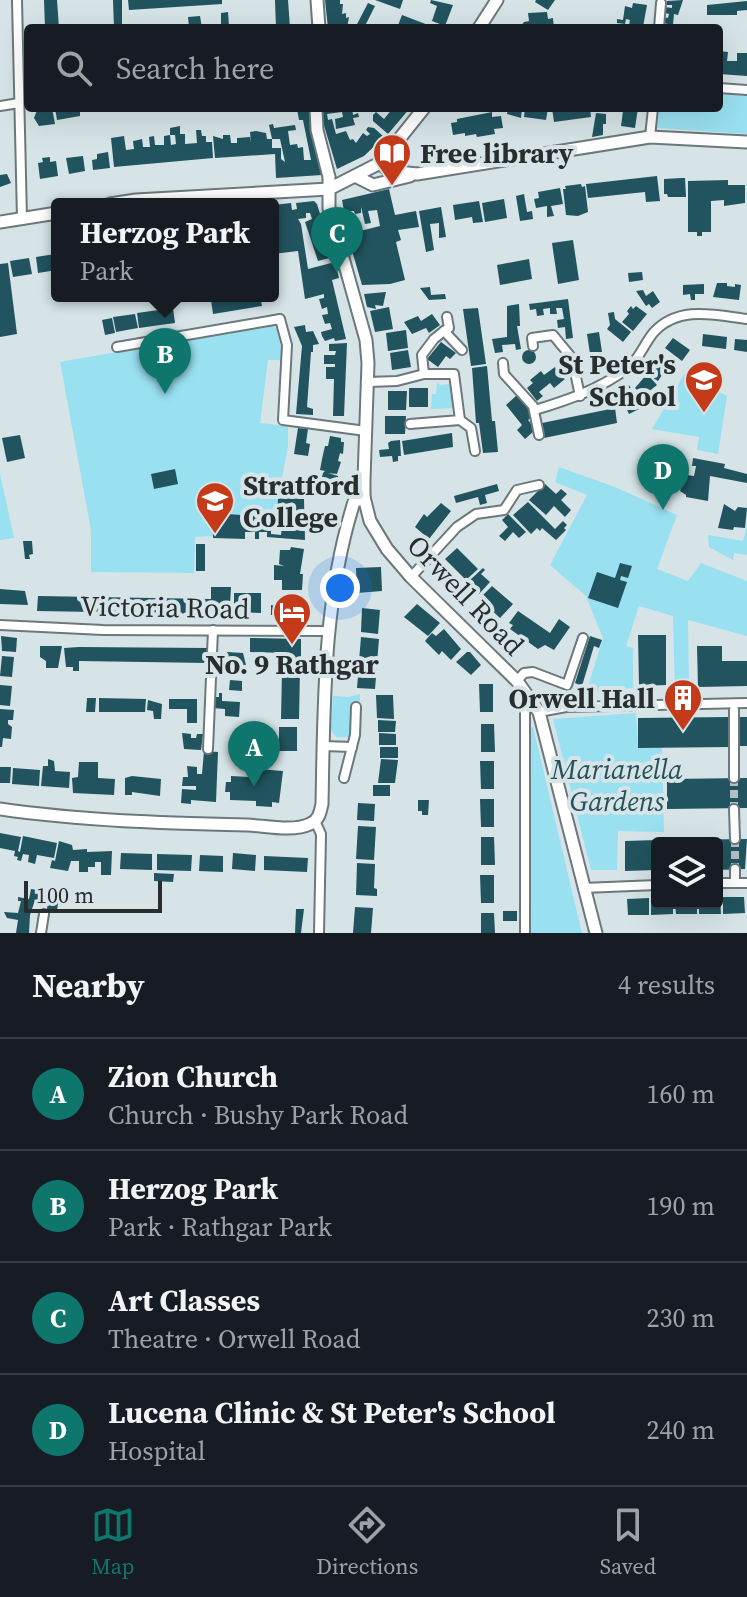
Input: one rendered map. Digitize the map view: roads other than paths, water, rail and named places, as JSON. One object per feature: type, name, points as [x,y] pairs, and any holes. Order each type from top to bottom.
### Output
[{"type":"street","points":[[17,0],[22,100],[22,219]]},
{"type":"street","points":[[317,0],[319,24]]},
{"type":"street","points":[[482,24],[497,0]]},
{"type":"street","points":[[659,24],[661,3]]},
{"type":"street","points":[[723,88],[747,90]]},
{"type":"street","points":[[0,106],[22,100]]},
{"type":"street","name":"Orwell Road","points":[[316,112],[317,130],[329,177],[329,208],[366,340],[368,382],[364,497],[370,521],[387,549],[411,577],[517,681],[539,712],[596,933]]},
{"type":"street","points":[[171,198],[329,189],[380,163],[421,112]]},
{"type":"street","points":[[650,137],[653,112]]},
{"type":"street","points":[[357,177],[373,185],[417,174],[650,137],[747,142]]},
{"type":"street","points":[[380,163],[389,171],[417,174]]},
{"type":"street","points":[[0,222],[51,214]]},
{"type":"street","points":[[535,410],[580,396],[632,365],[653,333],[664,323],[692,312],[747,319]]},
{"type":"street","points":[[424,374],[422,355],[434,339],[449,328],[447,317]]},
{"type":"street","points":[[117,347],[280,319],[287,345],[283,420],[366,431]]},
{"type":"street","points":[[444,331],[462,350]]},
{"type":"street","points":[[532,338],[553,335],[572,358],[580,396]]},
{"type":"street","points":[[503,363],[504,374],[535,410],[539,435]]},
{"type":"street","points":[[368,382],[397,381],[424,374],[454,374],[460,420]]},
{"type":"street","points":[[410,424],[460,420],[471,428],[475,451]]},
{"type":"street","points":[[411,577],[457,527],[476,514],[504,510],[517,490],[539,485]]},
{"type":"street","points":[[0,809],[67,816],[297,827],[308,826],[315,821],[322,804],[332,590],[342,540],[354,502],[364,497]]},
{"type":"street","points":[[342,540],[351,528],[370,521]]},
{"type":"street","name":"Victoria Road","points":[[0,625],[103,630],[329,631]]},
{"type":"street","points":[[208,749],[213,630]]},
{"type":"street","points":[[517,681],[524,673],[533,672],[567,685],[583,638]]},
{"type":"street","points":[[525,933],[525,709],[531,700]]},
{"type":"street","points":[[539,712],[566,707],[747,703]]},
{"type":"street","points":[[344,778],[352,747],[356,707]]},
{"type":"street","points":[[734,710],[734,778]]},
{"type":"street","points":[[323,746],[352,747]]},
{"type":"street","points":[[734,809],[735,839]]},
{"type":"street","points":[[315,821],[321,834],[319,933]]},
{"type":"street","points":[[735,869],[735,883]]},
{"type":"street","points":[[723,883],[747,883]]},
{"type":"street","points":[[583,888],[651,885]]},
{"type":"street","points":[[41,933],[44,914]]},
{"type":"tunnel","points":[[734,778],[734,809]]},
{"type":"tunnel","points":[[735,839],[735,869]]},
{"type":"place","name":"Free library","points":[[392,187]]},
{"type":"place","name":"Art Classes","points":[[337,273]]},
{"type":"place","name":"Herzog Park","points":[[165,394]]},
{"type":"place","name":"St Peter's School","points":[[704,414]]},
{"type":"place","name":"Lucena Clinic & St Peter's School","points":[[663,510]]},
{"type":"place","name":"Stratford College","points":[[215,535]]},
{"type":"place","name":"No. 9 Rathgar","points":[[292,646]]},
{"type":"place","name":"Orwell Hall","points":[[683,732]]},
{"type":"place","name":"Zion Church","points":[[254,787]]},
{"type":"park label","name":"Marianella Gardens","points":[[617,785]]}]
